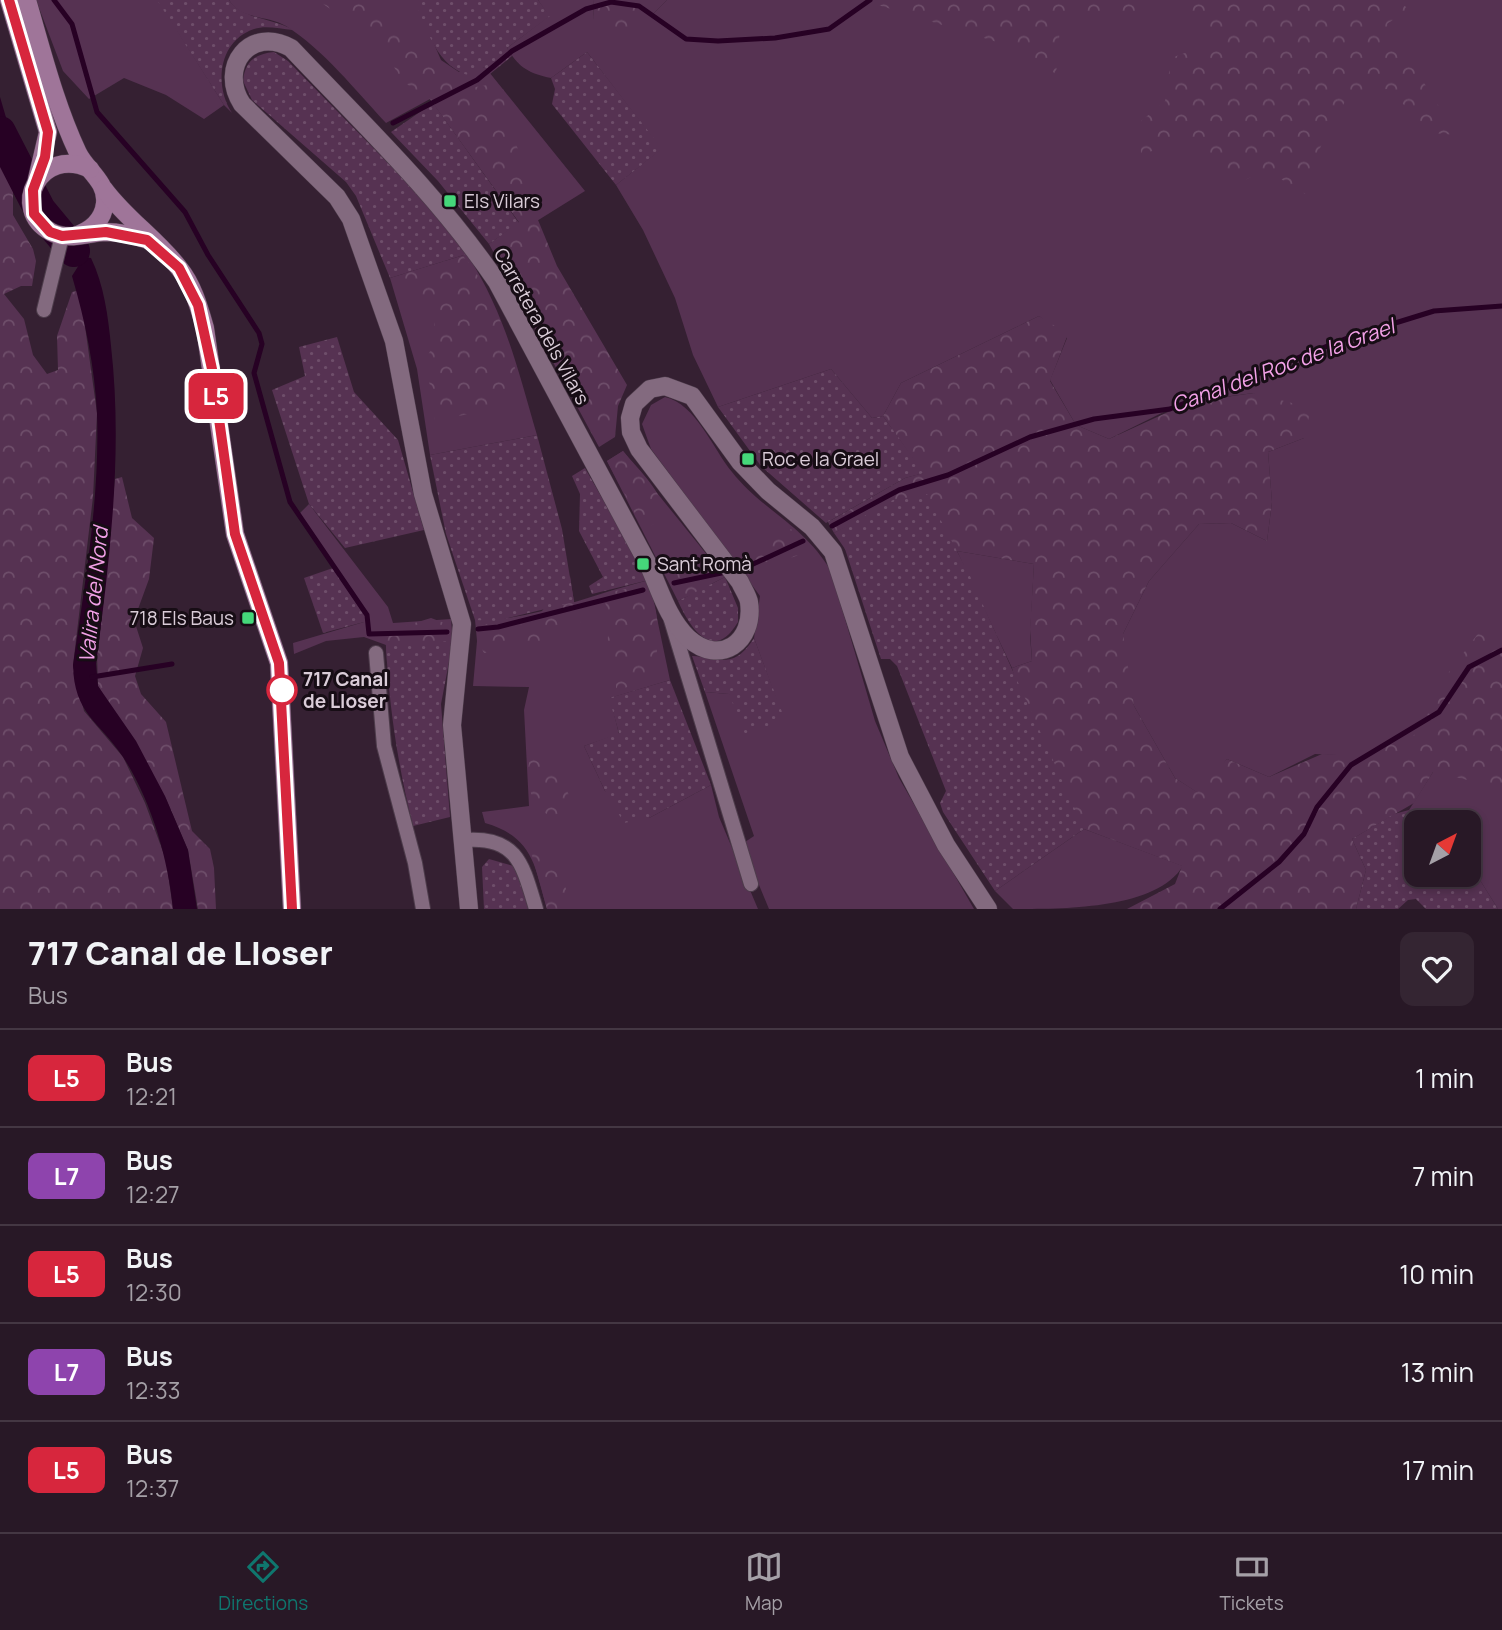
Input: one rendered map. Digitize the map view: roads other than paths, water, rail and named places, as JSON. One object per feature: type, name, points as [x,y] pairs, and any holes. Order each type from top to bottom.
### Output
[{"type":"main road","points":[[9,0],[45,89],[90,170],[129,220],[179,268],[198,305],[212,369],[235,534],[279,663],[292,909]]},
{"type":"main road","points":[[27,0],[45,89],[48,132],[32,202],[34,214],[50,232],[68,236],[123,233],[157,246]]},
{"type":"main road","points":[[37,179],[56,165],[79,164],[90,170]]},
{"type":"main road","points":[[68,236],[86,232],[103,214],[104,190]]},
{"type":"street","name":"Carretera dels Vilars","points":[[469,909],[465,840],[452,724],[463,624],[423,494],[394,341],[351,219],[337,197],[242,104],[234,92],[234,67],[248,48],[270,41],[291,48],[406,167],[468,240],[497,282],[649,566],[678,627],[704,649],[718,653],[732,648],[747,626],[749,600],[738,580],[639,449],[631,432],[630,418],[634,404],[650,389],[664,386],[692,396],[740,463],[768,491],[812,527],[833,552],[900,757],[946,845],[988,909]]},
{"type":"street","points":[[44,310],[68,236]]},
{"type":"street","points":[[668,609],[732,831],[751,884]]},
{"type":"street","points":[[376,653],[384,746],[415,863],[423,909]]},
{"type":"street","points":[[465,840],[492,841],[511,850],[524,870],[536,909]]},
{"type":"water","points":[[0,97],[12,138],[26,156],[13,178],[0,155]]},
{"type":"water","points":[[84,257],[91,258],[105,301],[116,426],[110,545],[96,664],[98,686],[136,741],[165,796],[188,850],[197,909],[173,909],[157,830],[142,792],[123,757],[89,716],[74,682],[73,665],[91,540],[97,445],[92,362],[72,276]]},
{"type":"waterway","points":[[54,0],[72,24],[97,112],[185,212],[208,255],[259,333],[262,344],[254,373],[290,502],[367,615],[369,634],[447,632]]},
{"type":"waterway","points":[[393,123],[477,80],[512,51],[586,9],[611,2],[639,6],[686,39],[718,41],[775,38],[829,29],[870,0]]},
{"type":"waterway","name":"Valira del Nord","points":[[0,132],[40,210],[74,251]]},
{"type":"waterway","name":"Canal del Roc de la Grael","points":[[832,526],[899,490],[948,475],[1030,437],[1094,419],[1170,409],[1350,337],[1434,311],[1502,306]]},
{"type":"waterway","name":"Canal del Roc de la Grael","points":[[736,569],[803,541]]},
{"type":"waterway","name":"Canal del Roc de la Grael","points":[[674,583],[726,572]]},
{"type":"waterway","name":"Canal del Roc de la Grael","points":[[478,629],[498,627],[643,590]]},
{"type":"waterway","points":[[1220,909],[1279,862],[1304,834],[1317,807],[1351,765],[1439,712],[1469,667],[1502,650]]},
{"type":"waterway","name":"Canal del Roc de la Grael","points":[[92,677],[172,664]]},
{"type":"place","name":"Els Vilars","points":[[450,201]]},
{"type":"place","name":"Roc e la Grael","points":[[748,459]]},
{"type":"place","name":"Sant Romà","points":[[643,564]]},
{"type":"place","name":"718 Els Baus","points":[[248,618]]},
{"type":"place","name":"717 Canal de Lloser","points":[[282,690]]}]
